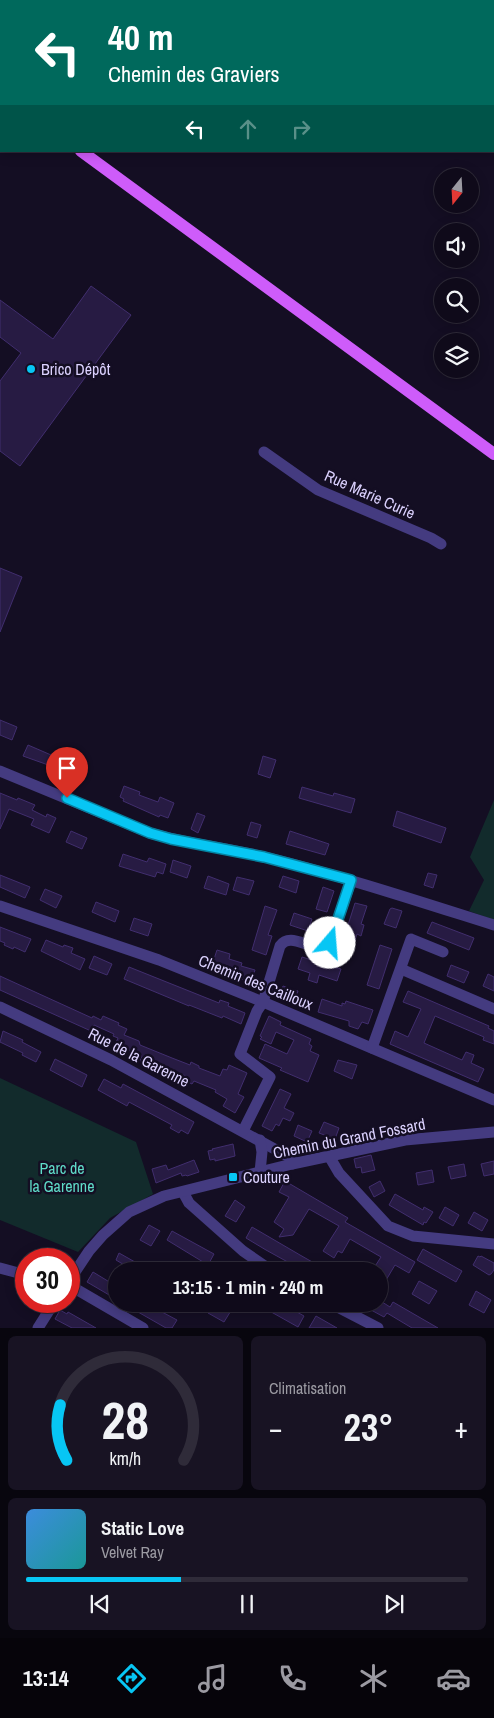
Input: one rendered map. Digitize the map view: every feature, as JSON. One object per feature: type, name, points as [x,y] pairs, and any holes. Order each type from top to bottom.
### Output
[{"type":"main road","points":[[82,152],[494,454]]},
{"type":"street","name":"Rue Marie Curie","points":[[264,452],[318,490],[441,544]]},
{"type":"street","points":[[0,771],[150,833],[171,839],[264,857],[351,880],[494,924]]},
{"type":"street","points":[[243,1130],[270,1077],[240,1054],[256,1012],[263,1002],[280,946],[283,941],[290,940],[318,948],[326,947],[330,943],[351,880]]},
{"type":"street","name":"Chemin des Cailloux","points":[[0,906],[160,960],[494,1100]]},
{"type":"street","points":[[372,1048],[411,940],[443,952]]},
{"type":"street","points":[[401,969],[494,1009]]},
{"type":"street","name":"Rue de la Garenne","points":[[0,1007],[111,1060],[243,1130],[291,1158],[292,1164]]},
{"type":"street","name":"Chemin du Grand Fossard","points":[[80,1264],[103,1235],[129,1212],[164,1196],[292,1164],[405,1140],[494,1132]]},
{"type":"street","points":[[260,1140],[262,1152],[260,1172]]},
{"type":"street","points":[[329,1156],[339,1173],[388,1226],[413,1236],[494,1244]]},
{"type":"street","points":[[183,1192],[189,1203],[243,1251],[259,1262]]},
{"type":"street","points":[[0,1268],[15,1272]]},
{"type":"street","points":[[80,1291],[143,1328]]},
{"type":"street","points":[[347,1312],[378,1328]]},
{"type":"street","points":[[38,1328],[47,1313]]},
{"type":"green space","points":[[494,800],[494,920],[469,911],[484,880],[470,857]]},
{"type":"green space","name":"Parc de la Garenne","points":[[0,1078],[136,1142],[153,1194],[110,1218],[80,1250],[80,1248],[68,1248],[0,1220]]},
{"type":"building","points":[[91,286],[131,315],[20,466],[0,451],[0,381],[21,353],[0,337],[0,300],[53,339]]},
{"type":"building","points":[[0,568],[22,577],[0,632]]},
{"type":"building","points":[[0,720],[17,727],[12,740],[0,735]]},
{"type":"building","points":[[28,745],[58,758],[59,755],[71,760],[73,756],[80,759],[79,762],[87,765],[82,777],[23,756]]},
{"type":"building","points":[[263,756],[276,760],[270,778],[258,774]]},
{"type":"building","points":[[124,786],[140,792],[139,795],[158,802],[160,797],[174,803],[168,818],[160,815],[159,817],[123,801],[124,799],[120,797]]},
{"type":"building","points":[[302,787],[333,796],[334,793],[355,799],[351,813],[299,798]]},
{"type":"building","points":[[0,793],[35,805],[32,810],[46,817],[47,814],[56,818],[49,833],[31,825],[34,819],[9,809],[0,829]]},
{"type":"building","points":[[397,811],[446,828],[441,843],[393,826]]},
{"type":"building","points":[[197,813],[205,816],[198,833],[191,829]]},
{"type":"building","points":[[251,822],[261,825],[257,838],[247,835]]},
{"type":"building","points":[[71,831],[87,838],[82,849],[66,842]]},
{"type":"building","points":[[290,831],[329,844],[325,855],[286,844]]},
{"type":"building","points":[[123,854],[147,862],[149,858],[166,864],[163,874],[157,872],[155,877],[119,866]]},
{"type":"building","points":[[173,860],[191,866],[187,878],[170,872]]},
{"type":"building","points":[[428,873],[437,875],[433,888],[424,885]]},
{"type":"building","points":[[0,875],[30,887],[25,898],[0,887]]},
{"type":"building","points":[[208,876],[229,884],[226,895],[204,888]]},
{"type":"building","points":[[283,876],[299,881],[296,893],[279,887]]},
{"type":"building","points":[[237,877],[254,881],[249,895],[233,890]]},
{"type":"building","points":[[323,887],[334,891],[327,912],[316,909]]},
{"type":"building","points":[[45,889],[62,896],[56,908],[40,900]]},
{"type":"building","points":[[96,902],[119,911],[115,922],[92,912]]},
{"type":"building","points":[[355,903],[367,906],[361,924],[364,925],[361,936],[357,934],[352,950],[341,947]]},
{"type":"building","points":[[265,906],[277,910],[268,935],[272,936],[266,955],[252,950]]},
{"type":"building","points":[[392,908],[402,911],[396,928],[384,924]]},
{"type":"building","points":[[294,913],[312,919],[308,931],[290,925]]},
{"type":"building","points":[[134,918],[152,924],[148,936],[130,930]]},
{"type":"building","points":[[432,922],[474,938],[469,950],[427,933]]},
{"type":"building","points":[[0,927],[31,939],[25,952],[14,947],[13,949],[0,941]]},
{"type":"building","points":[[46,940],[63,947],[64,945],[73,948],[71,953],[85,959],[80,970],[41,951]]},
{"type":"building","points":[[380,945],[392,949],[379,989],[367,985]]},
{"type":"building","points":[[217,950],[230,954],[229,959],[242,963],[241,966],[255,970],[251,982],[237,978],[239,971],[213,962]]},
{"type":"building","points":[[94,956],[112,964],[107,975],[89,968]]},
{"type":"building","points":[[302,957],[341,969],[337,981],[319,975],[317,983],[308,980],[310,973],[298,969]]},
{"type":"building","points":[[451,965],[469,972],[464,983],[447,976]]},
{"type":"building","points":[[129,967],[219,1003],[220,1000],[229,1003],[228,1006],[245,1013],[241,1024],[223,1016],[222,1018],[189,1006],[124,979]]},
{"type":"building","points":[[488,974],[494,977],[494,991],[483,986]]},
{"type":"building","points":[[0,976],[92,1018],[93,1016],[101,1020],[103,1016],[119,1023],[118,1025],[127,1029],[124,1035],[139,1041],[140,1045],[172,1058],[190,1065],[191,1062],[199,1066],[199,1068],[220,1076],[223,1069],[227,1070],[229,1065],[247,1073],[238,1094],[244,1097],[235,1113],[223,1106],[227,1099],[215,1092],[216,1090],[194,1081],[192,1084],[184,1080],[186,1076],[164,1067],[163,1070],[140,1061],[142,1056],[115,1045],[118,1038],[113,1036],[114,1034],[94,1025],[91,1031],[0,990]]},
{"type":"building","points":[[283,986],[298,991],[295,1001],[280,996]]},
{"type":"building","points":[[408,991],[489,1026],[488,1028],[494,1031],[494,1044],[483,1040],[484,1037],[435,1016],[424,1043],[462,1060],[466,1052],[474,1055],[471,1063],[484,1069],[478,1082],[390,1044],[395,1031],[408,1037],[421,1009],[403,1002]]},
{"type":"building","points":[[322,999],[342,1006],[342,1003],[345,1004],[346,1001],[373,1010],[368,1024],[362,1022],[358,1029],[349,1026],[349,1021],[318,1012]]},
{"type":"building","points":[[269,1016],[281,1022],[280,1025],[311,1039],[309,1044],[312,1046],[310,1051],[319,1055],[308,1082],[280,1070],[282,1068],[259,1058],[265,1044],[287,1054],[294,1040],[276,1032],[271,1044],[260,1039]]},
{"type":"building","points":[[3,1031],[23,1040],[22,1042],[41,1052],[36,1062],[22,1055],[23,1053],[0,1042]]},
{"type":"building","points":[[55,1059],[87,1075],[82,1087],[50,1070]]},
{"type":"building","points":[[338,1060],[357,1065],[352,1079],[334,1071]]},
{"type":"building","points":[[104,1079],[121,1088],[123,1084],[194,1122],[188,1134],[181,1130],[179,1133],[170,1128],[172,1125],[129,1102],[127,1106],[98,1090]]},
{"type":"building","points":[[280,1089],[291,1094],[284,1108],[294,1113],[290,1121],[283,1118],[279,1126],[276,1124],[272,1131],[262,1126]]},
{"type":"building","points":[[324,1122],[339,1128],[335,1139],[319,1133]]},
{"type":"building","points":[[298,1125],[312,1131],[307,1142],[294,1136]]},
{"type":"building","points":[[233,1144],[235,1156],[215,1161],[215,1159],[210,1160],[208,1151]]},
{"type":"building","points":[[371,1155],[375,1170],[362,1173],[361,1167],[356,1168],[354,1159]]},
{"type":"building","points":[[194,1160],[199,1172],[187,1176],[182,1176],[181,1173],[156,1183],[152,1169],[166,1165],[168,1170]]},
{"type":"building","points":[[494,1161],[494,1174],[484,1176],[481,1164]]},
{"type":"building","points":[[464,1164],[466,1176],[451,1179],[448,1167]]},
{"type":"building","points":[[432,1170],[434,1182],[418,1185],[416,1173]]},
{"type":"building","points":[[285,1181],[348,1218],[345,1222],[415,1262],[409,1273],[395,1265],[388,1277],[388,1262],[378,1262],[381,1257],[350,1239],[342,1253],[338,1251],[334,1258],[323,1251],[339,1226],[309,1209],[293,1235],[279,1237],[284,1229],[274,1222],[289,1197],[279,1192]]},
{"type":"building","points":[[380,1181],[385,1191],[374,1197],[369,1187]]},
{"type":"building","points":[[395,1194],[423,1210],[424,1207],[433,1212],[426,1223],[424,1222],[423,1225],[389,1205]]},
{"type":"building","points":[[235,1200],[245,1207],[236,1222],[225,1216]]},
{"type":"building","points":[[445,1207],[459,1215],[453,1226],[439,1218]]},
{"type":"building","points":[[474,1212],[488,1220],[482,1231],[468,1223]]},
{"type":"building","points":[[149,1225],[160,1231],[151,1246],[140,1240]]},
{"type":"building","points":[[252,1227],[312,1262],[288,1262],[246,1238]]},
{"type":"building","points":[[172,1231],[214,1254],[210,1262],[203,1262],[167,1240]]},
{"type":"building","points":[[423,1249],[462,1271],[456,1282],[417,1260]]},
{"type":"building","points":[[119,1253],[135,1262],[119,1262],[116,1260]]},
{"type":"building","points":[[478,1256],[494,1263],[494,1270],[491,1274],[489,1275],[473,1265]]},
{"type":"building","points":[[93,1272],[108,1281],[108,1294],[87,1282]]},
{"type":"building","points":[[419,1281],[437,1291],[429,1304],[412,1294]]},
{"type":"building","points":[[476,1291],[491,1300],[484,1313],[469,1305]]},
{"type":"building","points":[[393,1302],[438,1328],[412,1328],[387,1313],[384,1317],[375,1312],[388,1312],[388,1306],[390,1307]]},
{"type":"building","points":[[138,1312],[162,1312],[177,1320],[172,1328],[166,1328]]},
{"type":"building","points":[[209,1312],[230,1312],[224,1322]]},
{"type":"building","points":[[271,1312],[297,1312],[304,1316],[298,1327]]},
{"type":"building","points":[[58,1313],[70,1313],[96,1328],[72,1328],[55,1319]]},
{"type":"building","points":[[316,1316],[337,1328],[309,1328]]},
{"type":"place","name":"Brico Dépôt","points":[[31,369]]},
{"type":"place","name":"Couture","points":[[233,1177]]},
{"type":"route","points":[[67,798],[150,833],[171,839],[264,857],[351,880],[330,943]]}]
